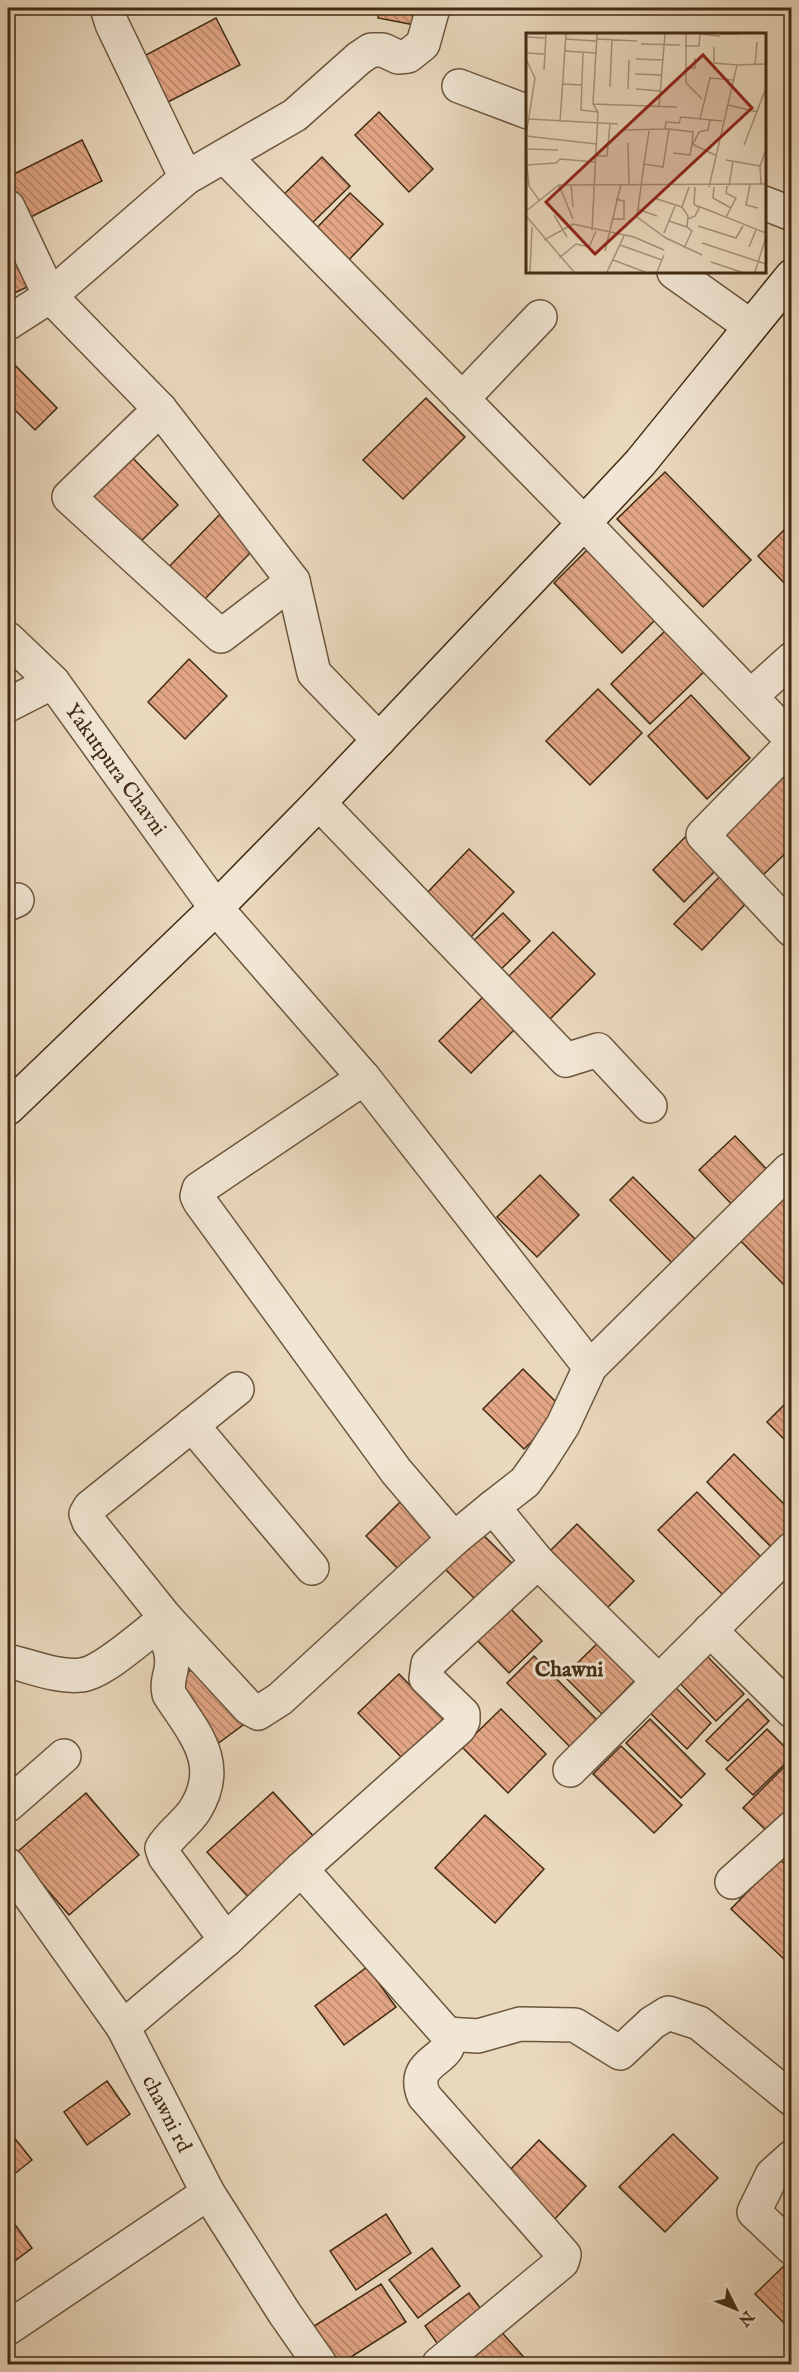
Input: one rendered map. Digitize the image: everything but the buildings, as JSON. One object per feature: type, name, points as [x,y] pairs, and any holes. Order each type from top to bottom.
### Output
[{"type":"street","points":[[107,8],[112,24],[186,177]]},
{"type":"street","points":[[8,323],[50,296],[186,177],[296,115],[359,58],[371,50],[383,50],[398,57],[408,56],[423,44],[433,8]]},
{"type":"street","points":[[459,86],[526,111]]},
{"type":"street","points":[[225,157],[584,523],[751,696],[792,742],[703,835],[792,930]]},
{"type":"street","points":[[766,203],[792,214]]},
{"type":"street","points":[[8,207],[50,296],[160,409],[293,581],[314,673],[379,740]]},
{"type":"street","points":[[675,273],[750,326]]},
{"type":"street","points":[[8,1108],[216,908],[319,803],[584,523],[640,463],[792,276]]},
{"type":"street","points":[[462,399],[540,317]]},
{"type":"street","points":[[160,409],[69,497],[221,636],[293,581]]},
{"type":"street","name":"Yakutpura Chavni","points":[[8,639],[52,682],[216,908],[364,1078],[590,1367]]},
{"type":"street","points":[[751,696],[792,659]]},
{"type":"street","points":[[8,705],[52,682]]},
{"type":"street","points":[[319,803],[566,1060],[598,1050],[650,1106]]},
{"type":"street","points":[[364,1078],[199,1189],[197,1196],[396,1471],[454,1539]]},
{"type":"street","points":[[237,1389],[90,1507],[86,1514],[89,1522],[161,1622],[249,1708],[258,1713],[280,1699],[454,1539],[525,1482],[563,1425],[590,1367],[789,1170]]},
{"type":"street","points":[[192,1425],[312,1568]]},
{"type":"street","points":[[493,1507],[538,1562],[658,1681]]},
{"type":"street","points":[[570,1770],[792,1549]]},
{"type":"street","points":[[123,2027],[226,1940],[301,1869],[459,1728],[464,1721],[463,1714],[426,1678],[428,1664],[538,1562]]},
{"type":"street","points":[[8,1661],[65,1674],[82,1675],[100,1669],[161,1622]]},
{"type":"street","points":[[161,1622],[172,1652],[167,1683],[170,1694],[203,1747],[208,1766],[202,1796],[194,1812],[170,1835],[162,1848],[165,1857],[226,1940]]},
{"type":"street","points":[[710,1630],[792,1711]]},
{"type":"street","points":[[8,1805],[64,1756]]},
{"type":"street","points":[[732,1882],[792,1828]]},
{"type":"street","name":"chawni rd","points":[[8,1865],[123,2027],[208,2193],[285,2314],[312,2362]]},
{"type":"street","points":[[301,1869],[447,2034],[448,2047],[423,2071],[419,2081],[424,2096],[564,2255],[562,2262],[439,2364]]},
{"type":"street","points":[[447,2034],[478,2036],[520,2024],[575,2025],[620,2054],[652,2022],[668,2013],[699,2023],[792,2099]]},
{"type":"street","points":[[792,2157],[772,2175],[754,2212],[792,2248]]},
{"type":"street","points":[[8,2328],[208,2193]]},
{"type":"district","name":"Chawni","points":[[569,1668]]}]
